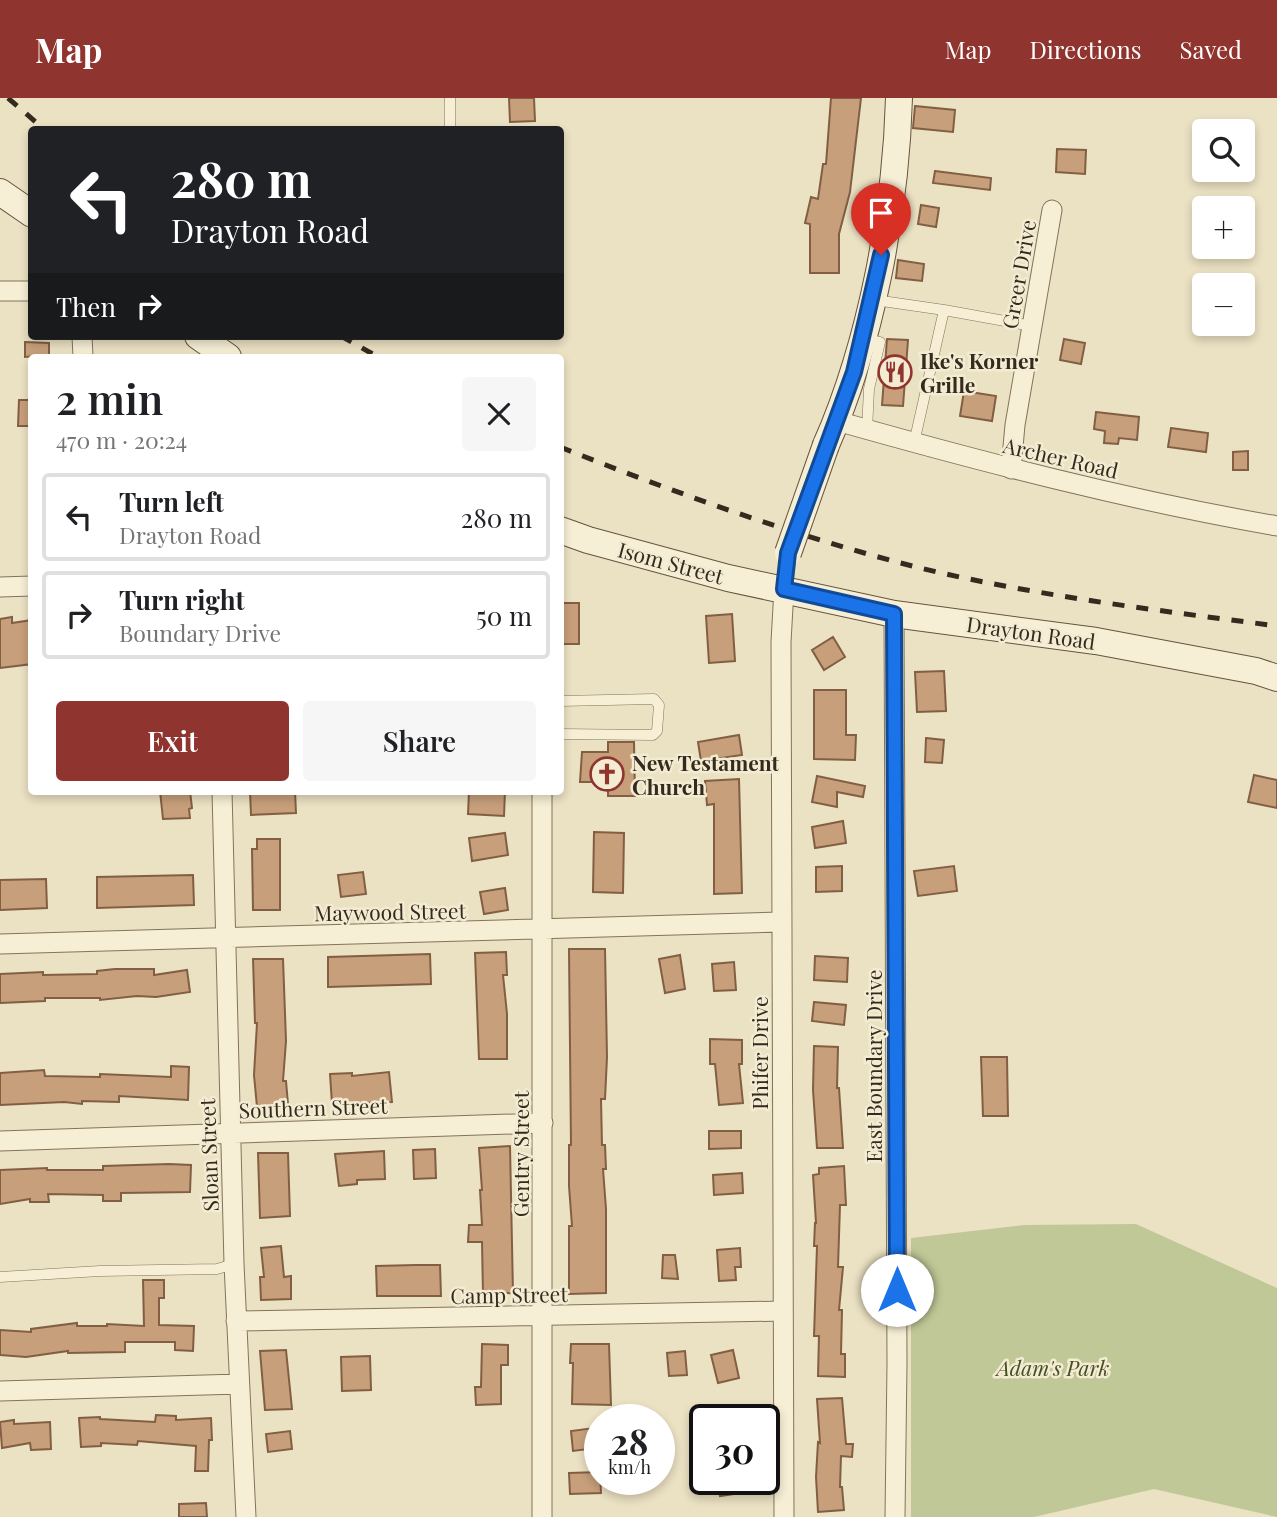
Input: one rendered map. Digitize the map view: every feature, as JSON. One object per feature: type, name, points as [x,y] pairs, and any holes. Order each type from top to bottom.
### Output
[{"type":"main road","points":[[784,589],[788,553],[863,338],[893,183],[899,98]]},
{"type":"main road","points":[[0,192],[28,211]]},
{"type":"main road","points":[[204,340],[224,354]]},
{"type":"main road","name":"Isom Street","points":[[564,531],[716,575],[784,589]]},
{"type":"main road","name":"Drayton Road","points":[[784,589],[894,614],[1097,641],[1256,671],[1277,678]]},
{"type":"street","name":"Greer Drive","points":[[1011,469],[1015,425],[1052,210]]},
{"type":"street","points":[[0,291],[28,291]]},
{"type":"street","name":"Archer Road","points":[[836,421],[1011,469],[1158,503],[1277,526]]},
{"type":"street","points":[[0,587],[28,586]]},
{"type":"street","name":"Phifer Drive","points":[[784,589],[780,642],[784,1517]]},
{"type":"street","name":"East Boundary Drive","points":[[894,614],[897,1309],[895,1517]]},
{"type":"street","name":"Sloan Street","points":[[222,795],[234,1264],[246,1517]]},
{"type":"street","name":"Gentry Street","points":[[542,795],[542,1517]]},
{"type":"street","name":"Maywood Street","points":[[0,943],[782,922]]},
{"type":"street","name":"Southern Street","points":[[0,1141],[543,1123]]},
{"type":"street","name":"Camp Street","points":[[236,1321],[783,1311]]},
{"type":"street","points":[[0,1391],[239,1384]]},
{"type":"lane","points":[[450,98],[450,126]]},
{"type":"lane","points":[[871,299],[1033,326]]},
{"type":"lane","points":[[914,443],[943,310]]},
{"type":"lane","points":[[863,338],[880,342],[869,389],[867,430]]},
{"type":"lane","points":[[564,701],[653,699],[659,705],[657,732],[653,735],[564,734]]},
{"type":"lane","points":[[0,1277],[100,1271],[217,1269],[234,1264]]},
{"type":"green space","name":"Adam's Park","points":[[1136,1224],[1277,1288],[1277,1517],[1154,1489],[1034,1517],[911,1517],[911,1238],[1024,1225]]},
{"type":"building","points":[[509,98],[534,98],[535,121],[510,122]]},
{"type":"building","points":[[831,98],[861,98],[850,192],[839,234],[839,273],[810,273],[810,224],[805,223],[811,197],[818,199],[823,164],[826,164]]},
{"type":"building","points":[[915,106],[955,110],[953,132],[913,128]]},
{"type":"building","points":[[1057,149],[1086,150],[1085,174],[1056,172]]},
{"type":"building","points":[[935,171],[991,178],[990,190],[933,183]]},
{"type":"building","points":[[921,205],[939,208],[936,227],[918,224]]},
{"type":"building","points":[[898,260],[924,264],[922,281],[896,278]]},
{"type":"building","name":"Ike's Korner Grille","points":[[887,339],[908,340],[903,406],[882,405]]},
{"type":"building","points":[[1064,339],[1085,343],[1081,364],[1060,360]]},
{"type":"building","points":[[25,342],[49,343],[49,354],[28,354],[25,357]]},
{"type":"building","points":[[964,391],[996,396],[992,421],[960,416]]},
{"type":"building","points":[[19,400],[28,400],[28,426],[18,426]]},
{"type":"building","points":[[1096,412],[1139,417],[1137,440],[1119,438],[1118,444],[1104,443],[1105,431],[1094,429]]},
{"type":"building","points":[[1171,428],[1208,433],[1206,452],[1168,447]]},
{"type":"building","points":[[1248,451],[1248,470],[1233,470],[1233,452]]},
{"type":"building","points":[[564,603],[579,603],[579,644],[564,644]]},
{"type":"building","points":[[732,614],[735,661],[709,663],[706,616]]},
{"type":"building","points":[[12,617],[12,623],[28,621],[28,664],[0,668],[0,619]]},
{"type":"building","points":[[833,637],[845,657],[824,670],[812,650]]},
{"type":"building","points":[[944,671],[946,711],[917,712],[915,672]]},
{"type":"building","points":[[814,690],[846,690],[846,735],[856,735],[855,760],[814,759]]},
{"type":"building","points":[[739,735],[742,755],[701,761],[698,742]]},
{"type":"building","points":[[926,738],[944,740],[942,763],[925,762]]},
{"type":"building","name":"New Testament Church","points":[[608,742],[634,742],[635,796],[608,796],[608,782],[580,782],[582,752],[608,752]]},
{"type":"building","points":[[1254,775],[1277,780],[1277,808],[1248,802]]},
{"type":"building","points":[[817,776],[865,786],[863,797],[837,792],[837,807],[812,802]]},
{"type":"building","points":[[739,779],[742,893],[714,894],[714,804],[707,805],[705,781]]},
{"type":"building","points":[[160,795],[190,795],[190,818],[163,819]]},
{"type":"building","points":[[250,795],[295,795],[296,813],[251,815]]},
{"type":"building","points":[[469,795],[505,795],[504,816],[468,814]]},
{"type":"building","points":[[843,821],[846,843],[815,848],[812,827]]},
{"type":"building","points":[[594,832],[624,833],[623,893],[593,892]]},
{"type":"building","points":[[505,833],[508,855],[472,861],[469,838]]},
{"type":"building","points":[[257,839],[280,839],[280,910],[253,910],[252,849],[257,849]]},
{"type":"building","points":[[842,866],[842,891],[816,892],[816,867]]},
{"type":"building","points":[[954,866],[957,891],[918,896],[914,871]]},
{"type":"building","points":[[363,872],[366,894],[341,897],[338,875]]},
{"type":"building","points":[[193,875],[194,905],[97,908],[97,877]]},
{"type":"building","points":[[46,879],[47,908],[0,910],[0,880]]},
{"type":"building","points":[[505,888],[508,910],[484,914],[480,892]]},
{"type":"building","points":[[569,949],[605,949],[607,1057],[605,1099],[601,1099],[602,1145],[605,1145],[606,1169],[603,1169],[606,1293],[569,1294],[569,1226],[572,1226],[569,1186]]},
{"type":"building","points":[[506,952],[507,975],[503,975],[507,1014],[507,1059],[479,1059],[475,953]]},
{"type":"building","points":[[430,954],[431,984],[328,987],[328,957]]},
{"type":"building","points":[[680,955],[685,989],[665,993],[659,959]]},
{"type":"building","points":[[815,956],[848,958],[847,982],[814,980]]},
{"type":"building","points":[[253,959],[283,959],[286,1041],[283,1081],[286,1081],[288,1104],[257,1107],[254,1075],[257,1023]]},
{"type":"building","points":[[734,962],[736,990],[714,991],[712,964]]},
{"type":"building","points":[[154,969],[154,975],[187,970],[190,992],[156,997],[100,1000],[45,998],[45,1001],[0,1003],[0,974],[97,974],[97,971]]},
{"type":"building","points":[[814,1002],[846,1005],[844,1025],[812,1021]]},
{"type":"building","points":[[710,1039],[742,1040],[742,1064],[739,1064],[743,1103],[719,1105],[715,1064],[710,1064]]},
{"type":"building","points":[[814,1046],[838,1047],[837,1088],[843,1148],[817,1148],[813,1090]]},
{"type":"building","points":[[981,1057],[1007,1057],[1008,1116],[983,1116]]},
{"type":"building","points":[[171,1066],[189,1067],[188,1100],[119,1096],[119,1102],[0,1105],[0,1073],[44,1070],[45,1076],[100,1077],[100,1074],[171,1077]]},
{"type":"building","points":[[389,1072],[392,1102],[332,1104],[330,1074],[352,1073],[352,1076]]},
{"type":"building","points":[[709,1131],[741,1131],[741,1148],[709,1149]]},
{"type":"building","points":[[510,1146],[513,1293],[483,1294],[482,1242],[468,1242],[469,1225],[482,1225],[479,1148]]},
{"type":"building","points":[[435,1149],[436,1178],[414,1179],[413,1150]]},
{"type":"building","points":[[384,1151],[385,1179],[357,1180],[357,1184],[339,1186],[335,1154]]},
{"type":"building","points":[[258,1153],[288,1153],[290,1216],[260,1218]]},
{"type":"building","points":[[191,1165],[190,1192],[121,1193],[121,1201],[103,1201],[103,1195],[48,1194],[49,1202],[30,1202],[30,1199],[0,1204],[0,1170],[103,1170],[103,1166]]},
{"type":"building","points":[[844,1166],[846,1205],[840,1205],[838,1267],[843,1267],[839,1310],[842,1310],[841,1354],[845,1354],[845,1377],[818,1376],[819,1336],[814,1336],[817,1246],[814,1246],[816,1223],[813,1175],[819,1174],[819,1168]]},
{"type":"building","points":[[742,1173],[743,1193],[714,1195],[713,1175]]},
{"type":"building","points":[[281,1246],[284,1277],[291,1276],[291,1299],[261,1300],[260,1277],[264,1277],[261,1248]]},
{"type":"building","points":[[740,1248],[741,1267],[735,1267],[736,1280],[719,1281],[717,1250]]},
{"type":"building","points":[[663,1255],[675,1255],[678,1279],[662,1278]]},
{"type":"building","points":[[440,1265],[441,1296],[377,1296],[376,1266]]},
{"type":"building","points":[[143,1280],[164,1280],[164,1298],[159,1298],[159,1325],[194,1326],[193,1351],[175,1350],[175,1342],[125,1342],[125,1352],[68,1351],[26,1357],[0,1355],[0,1330],[31,1332],[31,1329],[77,1323],[77,1326],[144,1326]]},
{"type":"building","points":[[482,1344],[508,1345],[508,1365],[501,1365],[501,1404],[476,1405],[475,1387],[481,1387]]},
{"type":"building","points":[[571,1344],[609,1344],[611,1404],[572,1404],[573,1363],[570,1363]]},
{"type":"building","points":[[286,1350],[292,1409],[265,1410],[260,1351]]},
{"type":"building","points":[[733,1350],[739,1378],[718,1383],[711,1355]]},
{"type":"building","points":[[685,1351],[687,1375],[669,1376],[667,1353]]},
{"type":"building","points":[[370,1356],[371,1390],[342,1391],[341,1357]]},
{"type":"building","points":[[842,1398],[846,1444],[853,1444],[852,1457],[841,1456],[840,1487],[844,1510],[818,1512],[816,1477],[818,1442],[820,1443],[817,1399]]},
{"type":"building","points":[[156,1415],[176,1416],[176,1420],[211,1418],[212,1440],[209,1440],[208,1471],[195,1471],[196,1446],[138,1441],[137,1445],[101,1443],[101,1446],[81,1447],[79,1418],[100,1417],[155,1422]]},
{"type":"building","points":[[14,1420],[14,1424],[50,1422],[51,1449],[31,1450],[30,1443],[2,1448],[0,1422]]},
{"type":"building","points":[[584,1429],[584,1450],[573,1451],[571,1431]]},
{"type":"building","points":[[290,1431],[292,1449],[268,1452],[266,1434]]},
{"type":"building","points":[[569,1473],[584,1473],[584,1494],[570,1494]]},
{"type":"building","points":[[206,1503],[207,1517],[179,1517],[179,1504]]},
{"type":"railway","points":[[8,98],[40,126]]},
{"type":"railway","points":[[348,340],[373,354]]},
{"type":"railway","points":[[564,449],[736,513],[916,567],[1051,594],[1277,626]]},
{"type":"place","name":"Ike's Korner Grille","points":[[895,372]]},
{"type":"place","name":"New Testament Church","points":[[607,774]]},
{"type":"route","points":[[881,255],[854,372],[788,553],[784,589],[894,614],[897,1290]]}]
